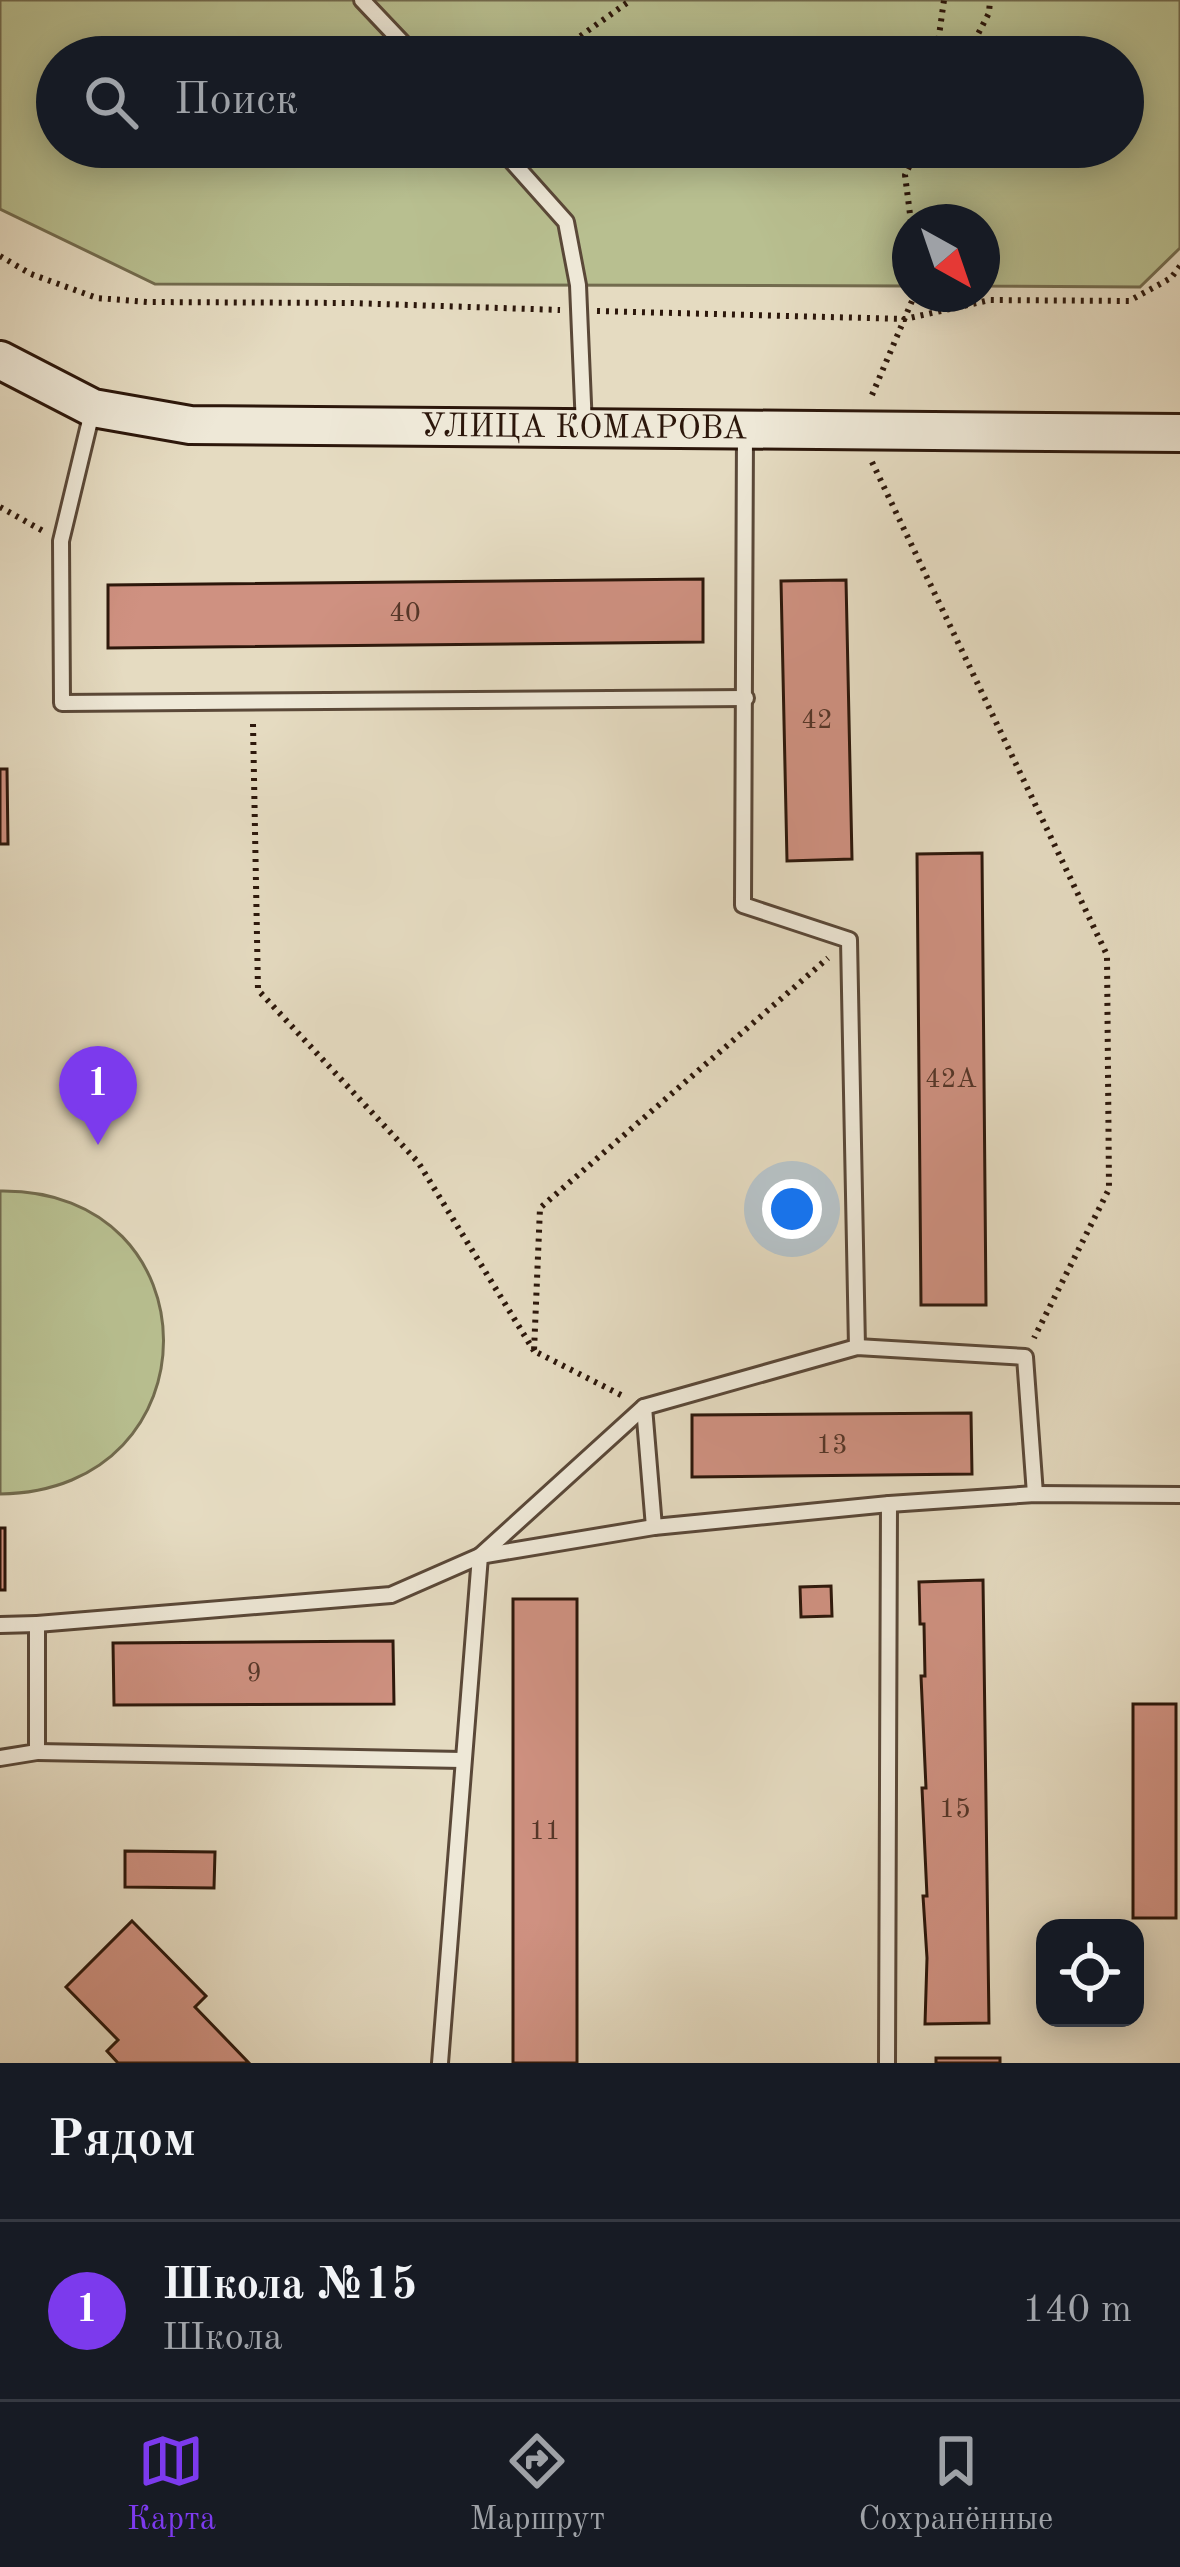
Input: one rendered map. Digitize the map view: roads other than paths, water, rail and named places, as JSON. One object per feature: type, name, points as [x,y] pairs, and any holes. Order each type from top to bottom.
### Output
[{"type":"street","name":"УЛИЦА КОМАРОВА","points":[[0,360],[93,408],[190,425],[1180,433]]},
{"type":"lane","points":[[362,0],[396,36]]},
{"type":"lane","points":[[518,168],[566,223],[578,285],[584,428]]},
{"type":"lane","points":[[93,408],[62,541],[62,704],[746,698]]},
{"type":"lane","points":[[745,429],[743,905],[849,940],[857,1347]]},
{"type":"lane","points":[[440,2063],[480,1556],[644,1407],[857,1347],[1025,1357],[1036,1495]]},
{"type":"lane","points":[[644,1407],[654,1527]]},
{"type":"lane","points":[[0,1625],[391,1595],[480,1556],[654,1527],[1036,1495],[1180,1496]]},
{"type":"lane","points":[[887,2063],[889,1504]]},
{"type":"lane","points":[[37,1624],[37,1751]]},
{"type":"lane","points":[[0,1758],[37,1751],[462,1760]]},
{"type":"place","name":"Школа №15","points":[[98,1145]]}]
